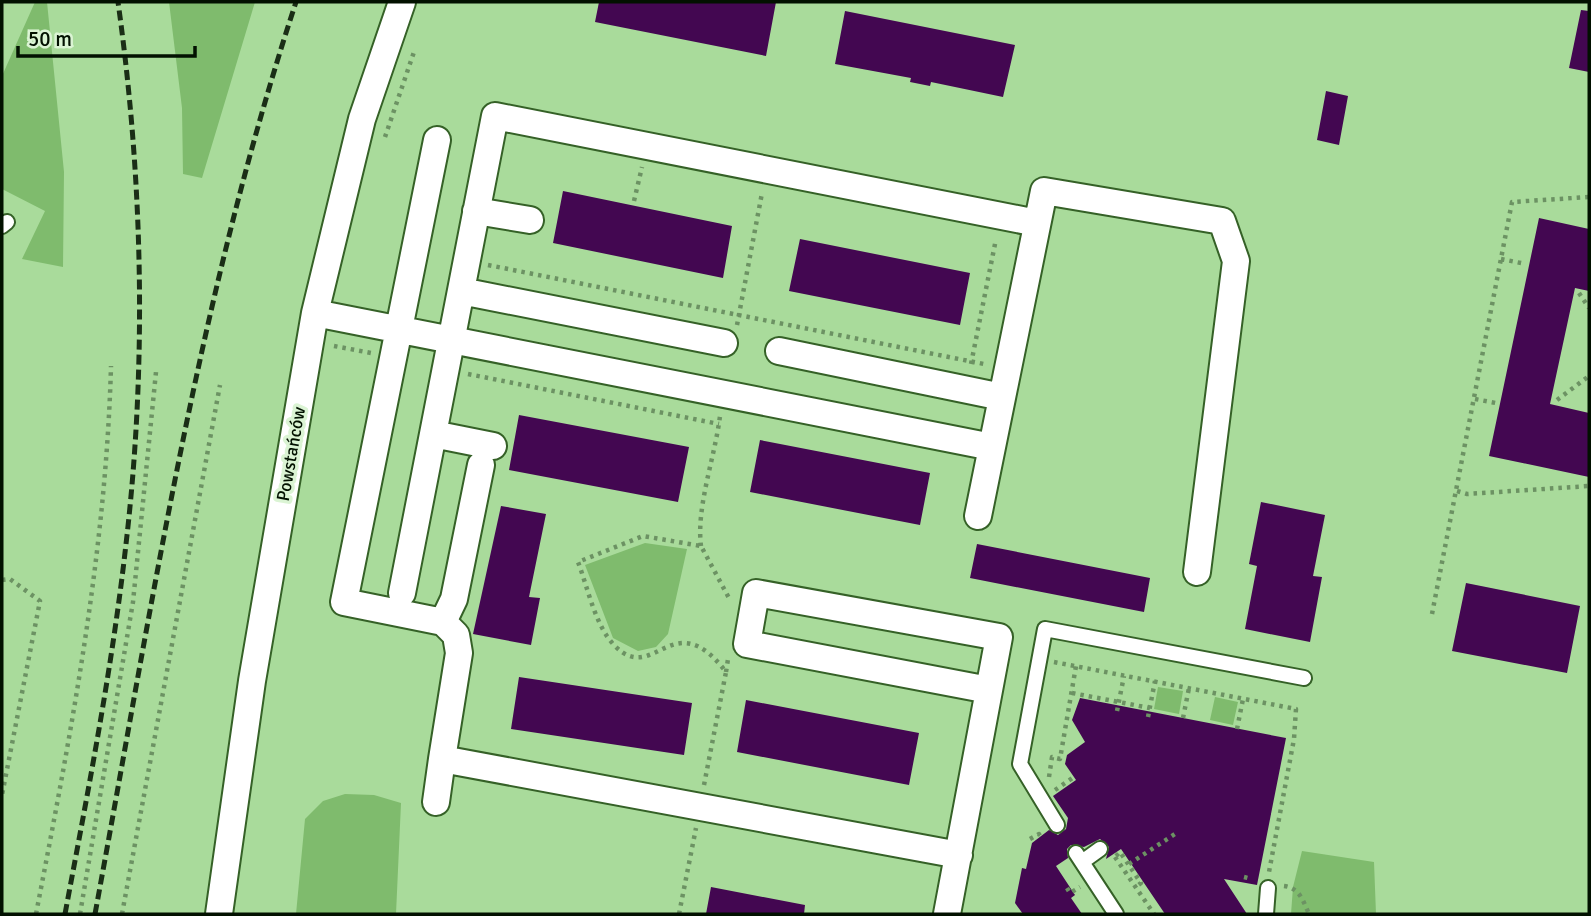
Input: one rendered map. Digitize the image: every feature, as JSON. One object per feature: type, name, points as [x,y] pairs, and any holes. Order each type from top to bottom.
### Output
[{"type":"street","name":"Powstańców","points":[[219,914],[252,681],[327,316],[362,119],[402,2]]},
{"type":"street","points":[[402,593],[461,291],[482,259],[476,211],[495,116],[1037,223]]},
{"type":"street","points":[[436,802],[459,645],[456,635],[443,622],[344,602],[437,140]]},
{"type":"street","points":[[978,516],[1044,191],[1222,221],[1236,261],[1197,572]]},
{"type":"street","points":[[476,211],[530,220]]},
{"type":"street","points":[[461,291],[730,339]]},
{"type":"street","points":[[327,316],[722,396],[992,447]]},
{"type":"street","points":[[779,351],[1002,397]]},
{"type":"street","points":[[433,434],[487,455],[454,599],[443,622]]},
{"type":"street","points":[[947,914],[999,637],[756,593],[747,644],[989,690]]},
{"type":"street","points":[[442,759],[958,855]]},
{"type":"lane","points":[[1057,825],[1020,764],[1045,629],[1304,678]]},
{"type":"lane","points":[[1098,851],[1079,858],[1116,914]]},
{"type":"lane","points":[[1264,884],[1266,914]]},
{"type":"path","points":[[384,141],[416,44]]},
{"type":"path","points":[[629,163],[655,168]]},
{"type":"path","points":[[634,201],[642,165]]},
{"type":"path","points":[[749,187],[776,192]]},
{"type":"path","points":[[730,339],[738,314],[763,190]]},
{"type":"path","points":[[1432,614],[1512,202],[1589,197]]},
{"type":"path","points":[[972,362],[997,239],[984,237]]},
{"type":"path","points":[[482,259],[1008,369]]},
{"type":"path","points":[[1501,259],[1526,264]]},
{"type":"path","points":[[1578,293],[1589,308]]},
{"type":"path","points":[[327,316],[334,346],[331,358]]},
{"type":"path","points":[[334,346],[393,358]]},
{"type":"path","points":[[36,914],[90,609],[105,476],[111,366]]},
{"type":"path","points":[[446,369],[719,424]]},
{"type":"path","points":[[80,914],[133,602],[156,372]]},
{"type":"path","points":[[1557,400],[1589,376]]},
{"type":"path","points":[[122,914],[220,385]]},
{"type":"path","points":[[722,396],[715,457],[703,501],[699,531],[701,546],[736,612]]},
{"type":"path","points":[[1475,399],[1496,403]]},
{"type":"path","points":[[1457,491],[1467,494],[1589,486]]},
{"type":"path","points":[[701,546],[643,536],[578,562],[606,634],[616,648],[639,657],[648,656],[676,643],[688,642],[710,652],[726,672]]},
{"type":"path","points":[[2,580],[10,579],[40,601],[2,795]]},
{"type":"path","points":[[703,788],[730,648]]},
{"type":"path","points":[[1039,659],[1296,709],[1294,739],[1264,884],[1246,877],[1248,890]]},
{"type":"path","points":[[1063,802],[1049,780],[1052,757],[1060,759],[1076,666]]},
{"type":"path","points":[[1117,711],[1124,676]]},
{"type":"path","points":[[1148,717],[1155,681]]},
{"type":"path","points":[[1183,718],[1189,688]]},
{"type":"path","points":[[1072,693],[1150,708]]},
{"type":"path","points":[[1237,729],[1243,699]]},
{"type":"path","points":[[1055,790],[1074,778]]},
{"type":"path","points":[[680,914],[698,817]]},
{"type":"path","points":[[1129,864],[1178,832]]},
{"type":"path","points":[[1030,839],[1039,834],[1040,836]]},
{"type":"path","points":[[1098,851],[1104,863],[1115,856],[1154,914]]},
{"type":"path","points":[[1122,854],[1141,883],[1136,887]]},
{"type":"path","points":[[1067,888],[1070,893],[1082,886]]},
{"type":"path","points":[[1293,887],[1309,914]]},
{"type":"green space","points":[[35,2],[47,2],[64,172],[63,267],[22,259],[45,211],[2,189],[2,76]]},
{"type":"green space","points":[[169,2],[255,2],[202,178],[183,174],[182,108]]},
{"type":"green space","points":[[645,543],[687,549],[668,634],[656,647],[638,651],[613,638],[585,565]]},
{"type":"green space","points":[[1158,687],[1183,691],[1179,714],[1154,709]]},
{"type":"green space","points":[[1215,697],[1238,702],[1233,725],[1210,720]]},
{"type":"green space","points":[[345,794],[374,795],[401,803],[396,914],[296,914],[305,819],[323,801]]},
{"type":"green space","points":[[1302,851],[1374,862],[1376,914],[1291,914],[1293,887]]},
{"type":"building","points":[[599,2],[776,2],[766,56],[595,22]]},
{"type":"building","points":[[1581,10],[1589,11],[1589,72],[1569,68]]},
{"type":"building","points":[[845,11],[1015,45],[1003,97],[931,82],[930,86],[910,82],[911,78],[835,64]]},
{"type":"building","points":[[1326,91],[1348,96],[1339,145],[1317,140]]},
{"type":"building","points":[[563,191],[732,226],[723,278],[553,243]]},
{"type":"building","points":[[1539,218],[1589,229],[1589,291],[1575,288],[1550,404],[1589,413],[1589,477],[1489,456]]},
{"type":"building","points":[[800,239],[970,273],[960,325],[789,291]]},
{"type":"building","points":[[519,415],[689,447],[678,502],[509,470]]},
{"type":"building","points":[[760,440],[930,473],[920,525],[750,492]]},
{"type":"building","points":[[1261,502],[1325,515],[1313,576],[1322,577],[1310,642],[1245,629],[1257,566],[1249,564]]},
{"type":"building","points":[[501,506],[546,514],[529,597],[540,598],[531,645],[473,634]]},
{"type":"building","points":[[977,544],[1150,578],[1144,612],[970,578]]},
{"type":"building","points":[[1466,583],[1580,606],[1567,673],[1452,651]]},
{"type":"building","points":[[519,677],[692,703],[684,755],[511,729]]},
{"type":"building","points":[[1080,698],[1286,738],[1257,885],[1224,879],[1247,914],[1165,914],[1121,849],[1106,859],[1109,847],[1100,839],[1084,847],[1071,845],[1067,849],[1068,858],[1056,866],[1075,895],[1071,898],[1082,914],[1023,914],[1015,903],[1022,868],[1026,869],[1032,843],[1049,830],[1058,835],[1066,829],[1068,818],[1053,796],[1076,780],[1065,764],[1067,755],[1085,742],[1072,720]]},
{"type":"building","points":[[746,700],[919,733],[909,785],[737,752]]},
{"type":"building","points":[[711,887],[805,905],[804,914],[706,914]]},
{"type":"railway","points":[[65,914],[114,637],[133,476],[137,409],[137,205],[133,137],[118,2]]},
{"type":"railway","points":[[95,914],[158,569],[204,340],[231,227],[296,2]]}]
